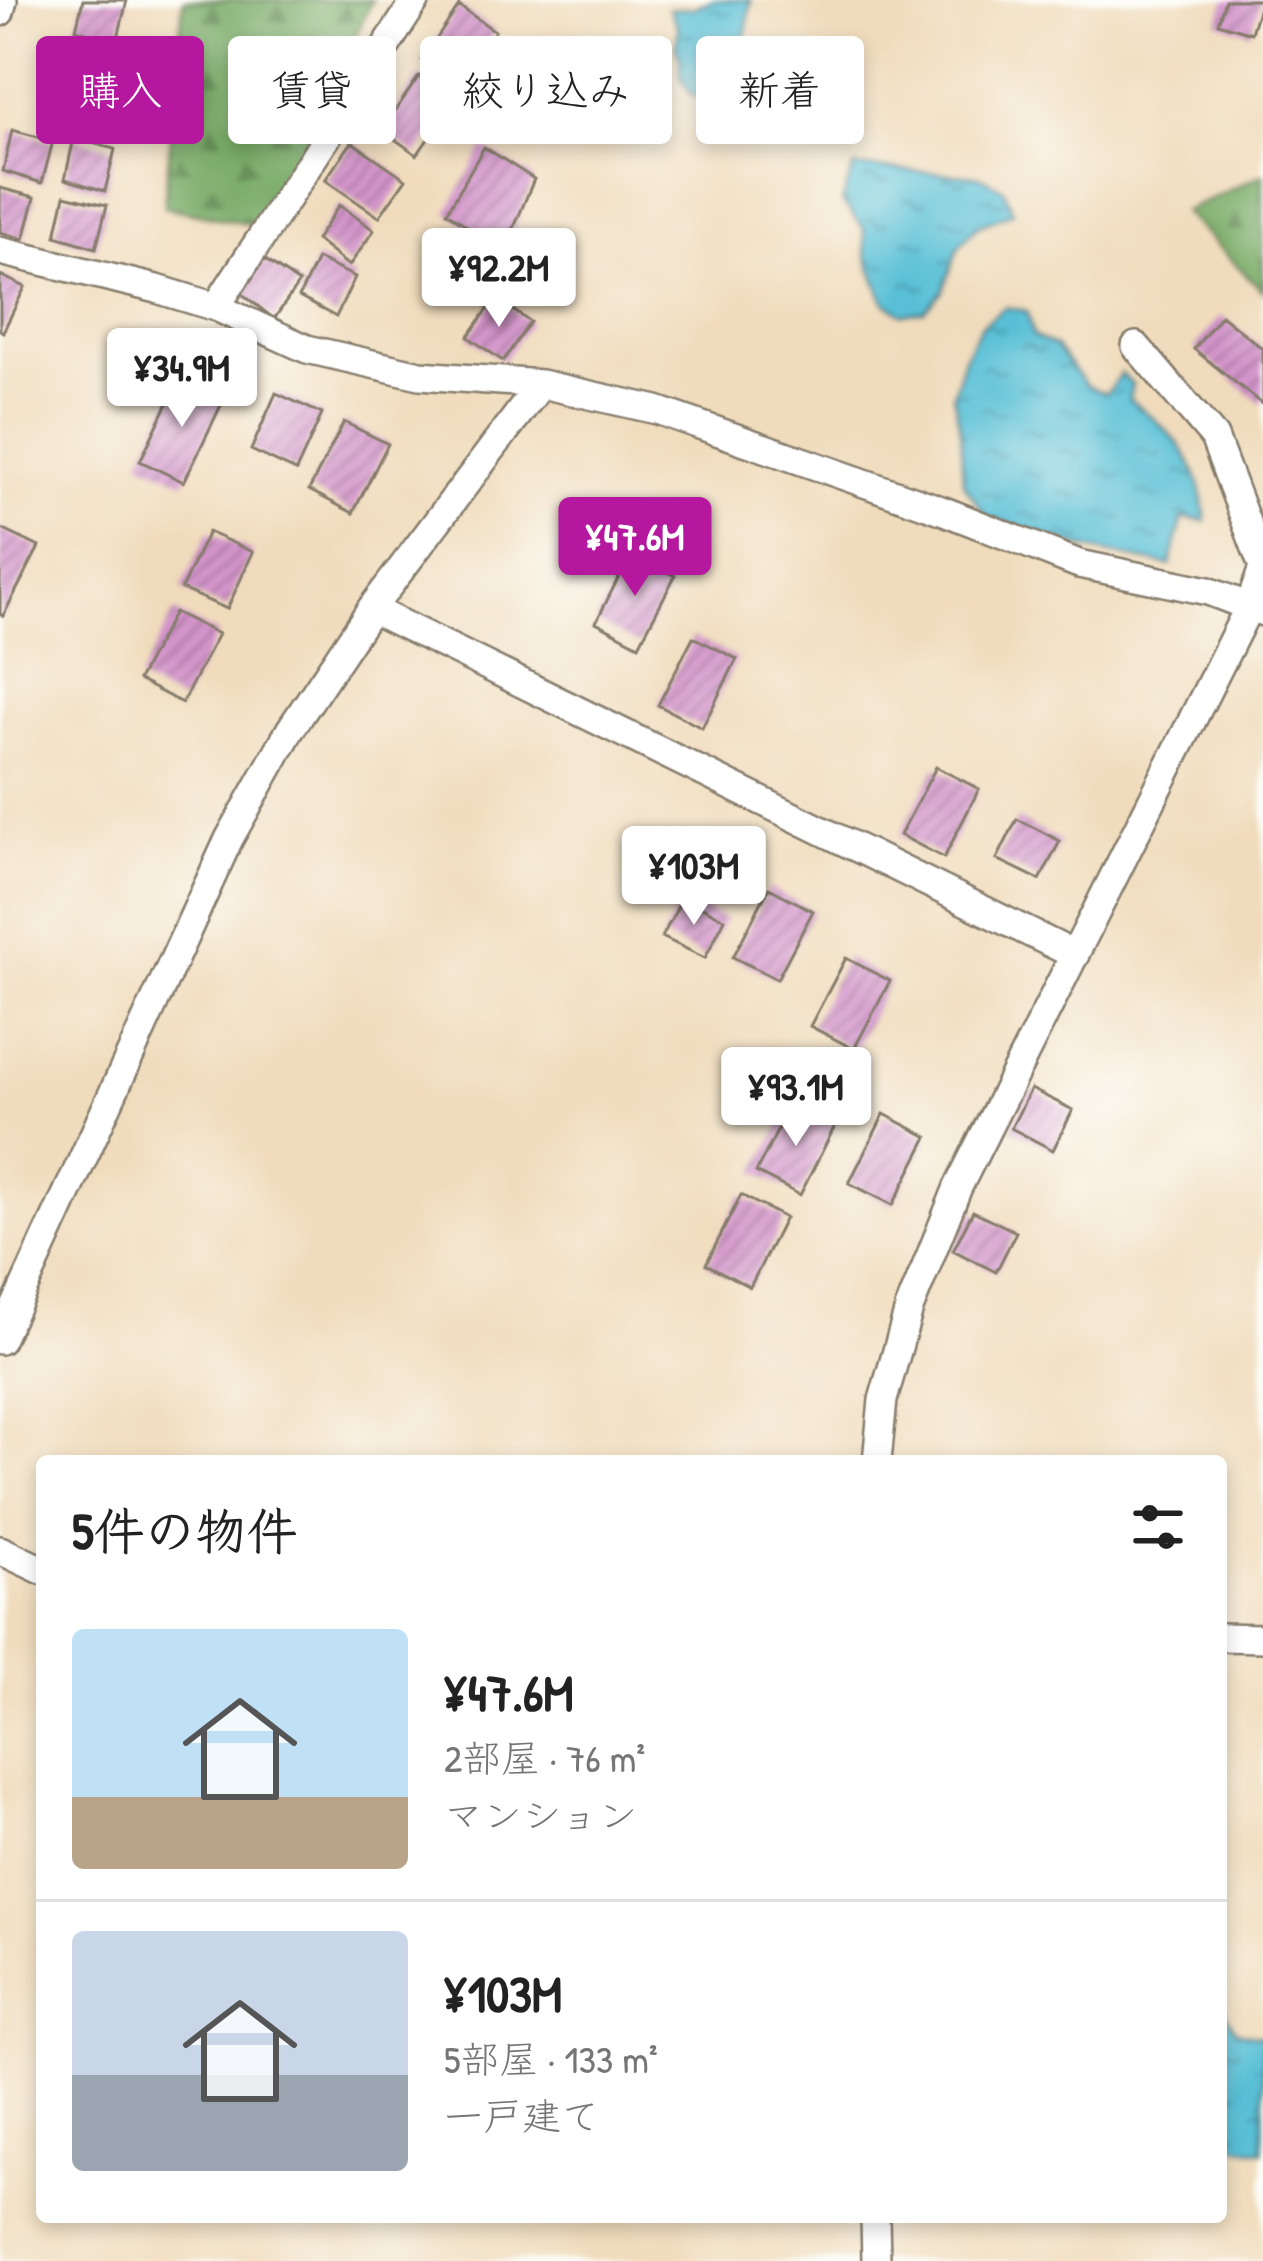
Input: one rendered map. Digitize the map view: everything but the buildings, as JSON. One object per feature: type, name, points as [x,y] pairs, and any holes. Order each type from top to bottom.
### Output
[{"type":"street","points":[[0,12],[3,0]]},
{"type":"street","points":[[216,307],[416,0]]},
{"type":"street","points":[[0,251],[216,307],[307,349],[420,375],[541,384],[657,410],[1079,564],[1208,591],[1256,609]]},
{"type":"street","points":[[878,1455],[883,1400],[909,1309],[958,1187],[1256,609],[1263,568],[1214,437],[1136,346]]},
{"type":"street","points":[[0,1340],[229,839],[290,730],[371,609],[541,384]]},
{"type":"street","points":[[371,609],[1075,955]]},
{"type":"street","points":[[0,1550],[36,1567]]},
{"type":"street","points":[[1227,1637],[1263,1638]]},
{"type":"street","points":[[875,2223],[876,2261]]},
{"type":"green space","points":[[183,0],[372,0],[355,36],[228,36],[228,144],[306,144],[267,228],[164,207],[170,144],[204,144],[204,36],[180,36]]},
{"type":"green space","points":[[1263,174],[1263,291],[1183,212]]},
{"type":"water","points":[[712,0],[751,0],[746,36],[696,36],[696,96],[681,77],[678,27],[669,9],[693,8]]},
{"type":"water","points":[[854,167],[980,176],[1004,189],[1013,212],[977,226],[958,248],[943,291],[924,311],[903,314],[884,301],[866,254],[864,229],[842,202]]},
{"type":"water","points":[[1005,307],[1027,311],[1033,336],[1055,346],[1086,386],[1106,394],[1121,373],[1132,384],[1129,399],[1183,450],[1198,481],[1206,521],[1183,518],[1170,566],[1079,547],[987,517],[963,482],[953,394],[965,354],[981,325]]},
{"type":"water","points":[[1227,2015],[1236,2031],[1263,2037],[1263,2151],[1227,2144]]}]
